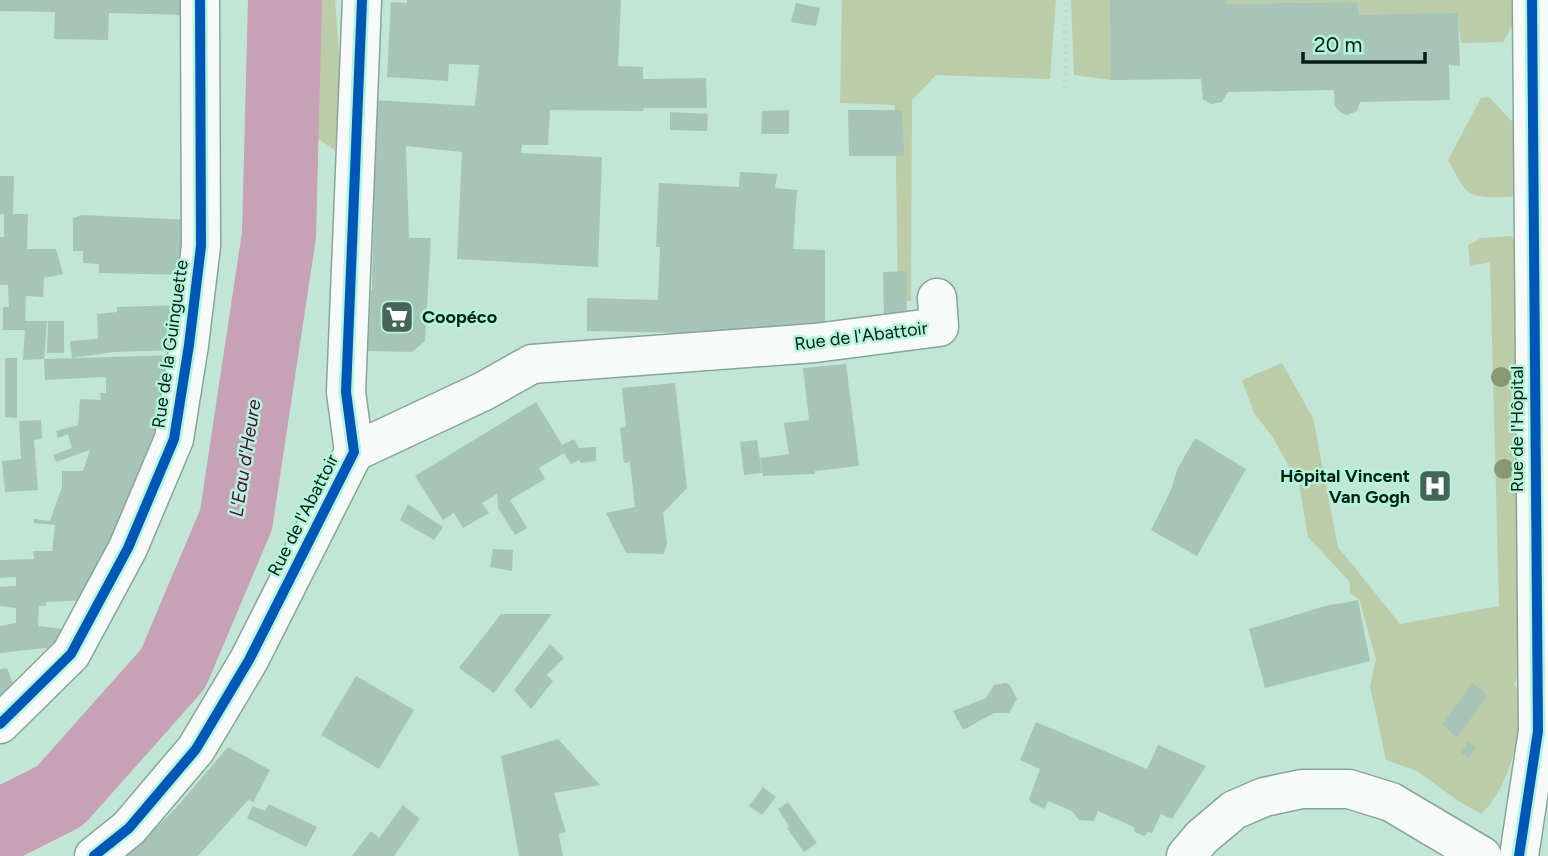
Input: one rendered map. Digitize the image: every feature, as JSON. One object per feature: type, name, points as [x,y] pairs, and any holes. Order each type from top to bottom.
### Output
[{"type":"street","name":"Rue de la Guinguette","points":[[0,724],[71,654],[128,548],[174,439],[201,246],[200,0]]},
{"type":"street","name":"Rue de l'Abattoir","points":[[94,856],[129,828],[196,749],[249,660],[354,452],[346,392],[362,0]]},
{"type":"street","name":"Rue de l'Hôpital","points":[[1519,856],[1538,731],[1532,0]]},
{"type":"street","name":"Rue de l'Abattoir","points":[[354,452],[484,391],[532,364],[815,343],[939,327],[937,298]]},
{"type":"street","points":[[1186,856],[1202,837],[1234,810],[1264,797],[1302,789],[1349,789],[1391,802],[1482,856]]},
{"type":"path","points":[[1065,0],[1065,89]]},
{"type":"green space","points":[[310,0],[335,0],[341,82],[335,150],[309,133]]},
{"type":"green space","points":[[842,0],[1056,0],[1050,79],[936,75],[912,100],[911,301],[898,300],[895,105],[840,103]]},
{"type":"green space","points":[[1071,0],[1110,0],[1111,80],[1074,75]]},
{"type":"green space","points":[[1225,0],[1514,0],[1517,17],[1503,42],[1461,43],[1458,14],[1359,15],[1358,2],[1226,4]]},
{"type":"green space","points":[[1489,97],[1520,130],[1522,186],[1511,197],[1485,197],[1470,193],[1460,182],[1448,160],[1481,98]]},
{"type":"green space","points":[[1511,236],[1523,252],[1527,654],[1514,685],[1527,696],[1507,774],[1500,789],[1481,814],[1417,771],[1386,760],[1370,686],[1376,659],[1359,599],[1350,593],[1350,582],[1308,537],[1299,484],[1272,436],[1254,413],[1242,380],[1282,363],[1313,418],[1338,547],[1400,624],[1499,606],[1490,262],[1470,266],[1468,245],[1481,238]]},
{"type":"building","points":[[0,0],[190,0],[190,15],[109,13],[108,40],[54,39],[55,12],[0,11]]},
{"type":"building","points":[[407,0],[621,0],[618,66],[643,67],[643,79],[706,78],[707,108],[644,108],[643,111],[550,110],[548,145],[522,145],[521,153],[602,157],[598,267],[457,259],[462,152],[406,146],[409,238],[431,238],[425,341],[412,352],[368,351],[375,145],[373,100],[475,106],[479,65],[449,64],[448,81],[387,77],[391,2],[407,3]]},
{"type":"building","points":[[1110,0],[1225,0],[1226,4],[1358,2],[1359,15],[1458,13],[1460,66],[1449,65],[1450,100],[1360,102],[1357,111],[1347,115],[1335,106],[1334,90],[1228,92],[1222,102],[1211,104],[1203,99],[1201,79],[1111,80]]},
{"type":"building","points":[[796,3],[820,8],[816,26],[791,22]]},
{"type":"building","points":[[789,110],[789,134],[761,134],[762,111]]},
{"type":"building","points":[[848,110],[902,110],[904,156],[849,156]]},
{"type":"building","points":[[670,112],[708,114],[707,131],[670,130]]},
{"type":"building","points":[[740,172],[777,174],[775,188],[797,190],[793,249],[825,250],[825,324],[737,334],[587,331],[587,298],[658,300],[660,247],[656,247],[659,183],[739,187]]},
{"type":"building","points":[[0,176],[14,176],[13,214],[28,214],[27,249],[56,249],[63,274],[44,278],[43,297],[26,296],[25,321],[47,321],[44,359],[23,360],[25,330],[3,330],[3,307],[9,307],[8,285],[0,285],[0,237],[4,237],[4,214],[0,214]]},
{"type":"building","points":[[82,215],[191,220],[187,275],[99,273],[99,264],[83,263],[83,251],[73,251],[73,218]]},
{"type":"building","points":[[906,271],[907,316],[884,317],[883,272]]},
{"type":"building","points":[[183,305],[180,350],[113,352],[72,358],[70,341],[98,339],[97,314],[117,312],[117,307]]},
{"type":"building","points":[[48,321],[64,321],[64,353],[47,353]]},
{"type":"building","points":[[179,355],[167,416],[90,600],[46,602],[46,606],[39,606],[38,626],[71,630],[54,647],[0,653],[0,626],[16,623],[16,608],[0,606],[0,587],[16,586],[16,577],[0,578],[0,560],[34,559],[33,551],[52,551],[55,525],[34,523],[34,519],[50,521],[62,487],[62,471],[83,471],[90,450],[56,462],[53,455],[72,448],[68,434],[58,438],[56,431],[78,425],[80,399],[101,400],[100,393],[106,393],[106,377],[45,380],[44,359]]},
{"type":"building","points":[[5,358],[17,358],[17,418],[5,417]]},
{"type":"building","points":[[846,364],[859,466],[815,471],[815,474],[763,476],[760,458],[789,454],[784,423],[809,420],[803,368]]},
{"type":"building","points":[[675,383],[687,488],[663,513],[667,543],[664,554],[626,553],[606,513],[635,507],[630,462],[624,463],[620,428],[626,427],[622,388]]},
{"type":"building","points":[[536,402],[562,445],[574,439],[579,448],[596,447],[596,461],[581,463],[579,460],[571,464],[564,453],[539,468],[545,479],[510,500],[527,528],[515,535],[498,508],[497,494],[482,503],[489,513],[463,528],[454,513],[443,520],[415,476]]},
{"type":"building","points":[[41,420],[42,439],[34,440],[38,490],[5,492],[2,461],[21,459],[19,421]]},
{"type":"building","points":[[1195,438],[1246,469],[1197,556],[1151,530],[1171,490],[1177,470]]},
{"type":"building","points":[[757,440],[762,473],[744,475],[740,442]]},
{"type":"building","points":[[408,504],[443,527],[434,540],[400,520]]},
{"type":"building","points":[[493,549],[513,550],[512,571],[490,567]]},
{"type":"building","points":[[1358,600],[1370,661],[1265,688],[1249,629],[1325,606]]},
{"type":"building","points":[[501,614],[552,614],[494,693],[459,668]]},
{"type":"building","points":[[550,644],[564,658],[547,675],[553,681],[531,709],[514,690]]},
{"type":"building","points":[[7,668],[17,694],[0,706],[0,669]]},
{"type":"building","points":[[356,676],[414,710],[379,769],[321,735]]},
{"type":"building","points":[[1472,683],[1488,695],[1457,737],[1442,725]]},
{"type":"building","points":[[994,685],[1010,685],[1017,699],[1009,713],[994,713],[963,730],[953,711],[986,698]]},
{"type":"building","points":[[1036,722],[1147,769],[1158,745],[1206,766],[1172,819],[1161,814],[1152,833],[1148,832],[1144,836],[1135,832],[1134,827],[1098,811],[1094,821],[1079,820],[1072,811],[1048,801],[1045,809],[1029,799],[1040,769],[1020,760]]},
{"type":"building","points":[[558,739],[600,785],[554,793],[566,832],[559,834],[563,856],[519,856],[501,756]]},
{"type":"building","points":[[1468,742],[1476,747],[1469,758],[1461,753]]},
{"type":"building","points":[[228,747],[270,770],[253,803],[249,799],[198,856],[125,856],[176,808]]},
{"type":"building","points":[[763,787],[776,797],[762,815],[749,806]]},
{"type":"building","points":[[788,802],[817,843],[804,852],[787,828],[789,826],[778,809]]},
{"type":"building","points":[[269,804],[317,827],[306,847],[247,818],[253,806],[265,811]]},
{"type":"building","points":[[403,805],[420,819],[394,856],[352,856],[371,831],[379,838]]},
{"type":"waterway","name":"L'Eau d'Heure","points":[[0,826],[60,796],[173,669],[236,520],[279,235],[285,0]]},
{"type":"cycle path","points":[[0,724],[71,654],[128,548],[174,439],[201,246],[200,0]]},
{"type":"cycle path","points":[[94,856],[129,828],[196,749],[249,660],[354,452],[346,392],[362,0]]},
{"type":"cycle path","points":[[1519,856],[1538,731],[1532,0]]},
{"type":"place","name":"Coopéco","points":[[397,317]]},
{"type":"place","name":"Hôpital Vincent Van Gogh","points":[[1435,486]]}]
